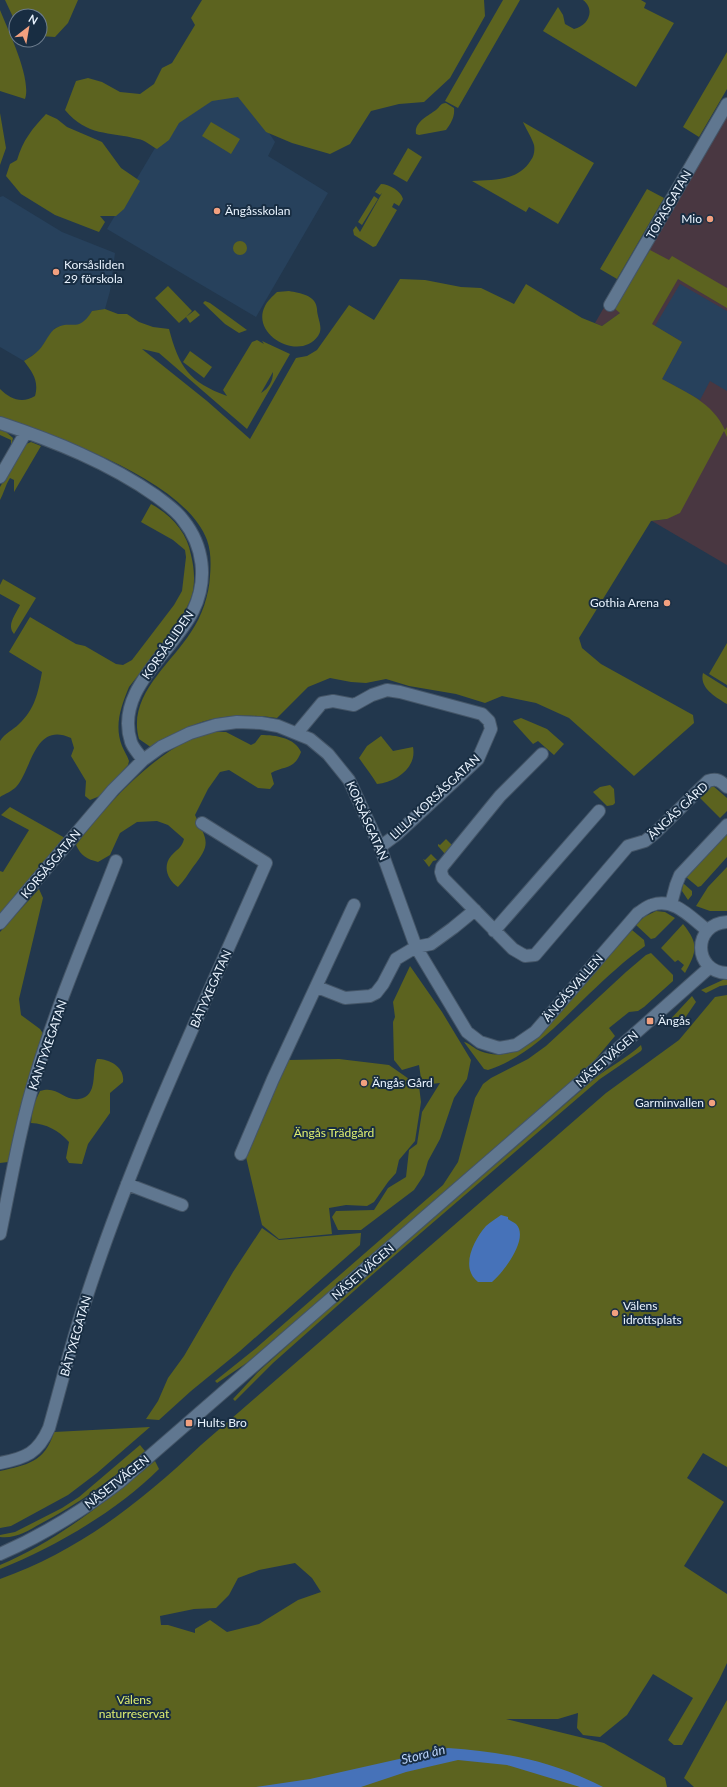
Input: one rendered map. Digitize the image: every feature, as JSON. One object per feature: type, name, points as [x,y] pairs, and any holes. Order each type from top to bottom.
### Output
[{"type":"street","name":"TOPASGATAN","points":[[610,305],[727,104]]},
{"type":"street","name":"KORSÅSLIDEN","points":[[0,423],[48,440],[102,464],[143,487],[170,507],[182,519],[192,532],[200,548],[202,582],[194,610],[138,687],[129,710],[129,732],[132,744],[143,760]]},
{"type":"street","points":[[0,477],[26,432]]},
{"type":"street","name":"LILLA KORSÅSGATAN","points":[[297,732],[322,704],[333,701],[354,705],[372,695],[387,690],[474,711],[486,717],[491,724],[491,729],[478,759],[396,835],[380,847]]},
{"type":"street","name":"KORSÅSGATAN","points":[[0,923],[113,790],[143,760],[161,747],[190,733],[216,725],[237,722],[261,723],[278,726],[297,732],[310,739],[328,754],[343,770],[357,795],[380,847],[416,947],[467,1032]]},
{"type":"street","name":"ÄNGÅS GÅRD","points":[[542,754],[500,796],[442,867],[441,872],[444,878],[494,931],[520,954],[525,956],[535,955],[628,846],[645,841],[654,834],[708,781],[714,779],[720,781],[727,787]]},
{"type":"street","points":[[494,931],[599,811]]},
{"type":"street","name":"BÅTYXEGATAN","points":[[0,1463],[30,1455],[44,1439],[49,1428],[85,1302],[128,1184],[163,1096],[266,863],[202,823]]},
{"type":"street","points":[[707,930],[686,913],[671,904],[680,875],[727,825]]},
{"type":"street","name":"KANTYXEGATAN","points":[[0,1234],[23,1121],[36,1074],[116,861]]},
{"type":"street","name":"ÄNGÅSVALLEN","points":[[467,1032],[480,1042],[499,1048],[516,1045],[535,1032],[638,913],[651,905],[671,904]]},
{"type":"street","points":[[241,1154],[273,1079],[354,905]]},
{"type":"street","points":[[317,987],[345,998],[370,996],[383,984],[396,958],[416,947],[431,944],[475,910]]},
{"type":"street","points":[[727,922],[713,925],[707,930],[703,937],[701,949],[704,960],[710,967],[716,971],[727,973]]},
{"type":"street","name":"NÄSETVÄGEN","points":[[0,1554],[58,1526],[120,1482],[595,1069],[710,967]]},
{"type":"street","points":[[128,1184],[182,1205]]},
{"type":"shaded area","name":"Ängåsskolan","points":[[227,87],[248,101],[275,142],[268,156],[328,193],[256,317],[107,229],[158,143],[181,114]]},
{"type":"shaded area","points":[[727,96],[727,565],[652,521],[667,519],[652,373],[620,313],[602,326],[595,323]]},
{"type":"shaded area","name":"Korsåsliden 29 förskola","points":[[3,196],[62,232],[115,253],[110,291],[105,309],[92,311],[87,320],[77,326],[65,325],[55,328],[39,351],[24,361],[0,347],[0,197]]},
{"type":"shaded area","points":[[680,284],[727,311],[727,391],[710,381],[700,400],[662,379],[682,342],[655,326]]},
{"type":"green space","points":[[5,0],[78,0],[68,23],[55,37],[48,37],[48,8],[9,8]]},
{"type":"green space","points":[[202,0],[484,0],[485,16],[450,78],[424,102],[399,104],[371,111],[350,144],[330,154],[292,143],[266,132],[238,97],[212,101],[179,123],[169,140],[157,149],[141,140],[90,129],[74,119],[65,110],[76,81],[88,78],[102,82],[120,92],[140,94],[154,84],[162,68],[172,63],[195,25],[191,18]]},
{"type":"green space","points":[[503,0],[520,0],[458,108],[445,101]]},
{"type":"green space","points":[[583,0],[641,0],[646,3],[644,8],[674,23],[636,87],[543,31],[558,7],[563,15],[565,24],[574,29],[583,25],[590,13],[587,4]]},
{"type":"green space","points":[[0,10],[8,30],[8,48],[16,48],[22,67],[25,79],[25,99],[0,91]]},
{"type":"green space","points":[[727,52],[727,89],[699,137],[683,127]]},
{"type":"green space","points":[[446,103],[454,108],[454,114],[450,125],[446,130],[419,135],[416,134],[419,123],[436,110],[441,104]]},
{"type":"green space","points":[[0,113],[6,148],[0,165]]},
{"type":"green space","points":[[46,114],[57,119],[67,127],[102,142],[121,168],[140,181],[124,209],[116,216],[100,216],[105,222],[99,232],[55,215],[21,194],[6,176],[10,164],[17,160],[28,135]]},
{"type":"green space","points":[[211,122],[240,139],[231,154],[202,136]]},
{"type":"green space","points":[[523,122],[594,163],[558,224],[529,207],[526,212],[472,181],[513,176],[526,167],[533,157],[534,145]]},
{"type":"green space","points":[[408,148],[422,157],[407,182],[393,174]]},
{"type":"green space","points":[[381,184],[394,188],[400,193],[403,199],[399,206],[394,203],[392,207],[397,210],[376,246],[373,247],[354,235],[353,230],[356,226],[360,232],[382,193],[380,195],[375,192]]},
{"type":"green space","points":[[647,189],[664,198],[617,279],[600,269]]},
{"type":"green space","points":[[374,196],[378,199],[362,225],[358,222]]},
{"type":"green space","points":[[240,241],[245,243],[247,248],[245,253],[240,255],[235,253],[233,248],[235,243]]},
{"type":"green space","points":[[650,250],[669,260],[672,256],[727,288],[727,308],[678,279],[652,324],[682,342],[662,379],[706,405],[720,420],[725,430],[727,427],[727,437],[724,431],[680,513],[667,519],[651,521],[579,638],[582,648],[601,664],[693,715],[694,723],[634,776],[569,718],[536,703],[502,696],[485,703],[456,694],[409,686],[386,679],[366,683],[330,678],[308,687],[277,718],[255,716],[221,717],[189,727],[152,748],[139,739],[137,723],[139,709],[145,695],[162,669],[191,632],[204,605],[210,576],[211,562],[209,549],[207,540],[194,518],[173,498],[146,480],[116,463],[84,449],[53,436],[0,418],[0,389],[12,398],[21,400],[35,396],[36,381],[24,361],[39,350],[49,335],[56,328],[66,325],[79,324],[87,318],[92,311],[105,309],[118,314],[127,314],[139,322],[153,327],[169,329],[177,354],[188,372],[203,385],[227,396],[223,390],[252,342],[257,340],[264,344],[262,341],[290,354],[247,429],[159,353],[142,349],[207,401],[250,439],[296,358],[307,356],[317,350],[349,305],[374,320],[400,279],[425,280],[461,287],[481,288],[514,304],[526,284],[582,318],[602,326],[620,313],[614,308]],"holes":[[[273,372],[270,384],[261,393]]]},
{"type":"green space","points":[[168,286],[192,311],[179,323],[155,298]]},
{"type":"green space","points":[[289,291],[311,298],[316,304],[317,309],[320,333],[310,343],[300,346],[289,346],[279,342],[270,335],[264,327],[262,317],[266,304],[277,292]]},
{"type":"green space","points":[[205,301],[247,330],[239,333],[225,324],[203,303]]},
{"type":"green space","points":[[195,310],[200,315],[190,323],[186,317]]},
{"type":"green space","points":[[190,351],[212,367],[204,378],[183,362]]},
{"type":"green space","points":[[0,430],[6,432],[13,438],[11,447],[11,440],[0,435]]},
{"type":"green space","points":[[31,442],[41,446],[14,492],[14,480],[10,478],[0,500],[0,487],[24,445]]},
{"type":"green space","points":[[151,504],[165,513],[177,525],[186,539],[193,564],[194,586],[190,602],[175,627],[129,687],[123,701],[119,731],[122,746],[129,761],[128,765],[100,796],[90,800],[85,796],[86,781],[71,756],[74,748],[71,738],[59,735],[49,736],[36,750],[16,787],[0,797],[0,741],[19,724],[29,712],[37,694],[42,672],[9,652],[30,617],[76,644],[85,646],[116,664],[123,665],[132,660],[174,605],[182,591],[186,557],[185,550],[173,540],[141,522]]},
{"type":"green space","points":[[3,579],[36,598],[14,634],[11,623],[20,605],[0,594],[0,585]]},
{"type":"green space","points":[[727,643],[727,685],[709,674]]},
{"type":"green space","points":[[703,673],[727,688],[727,704],[709,692],[702,678]]},
{"type":"green space","points":[[521,718],[547,729],[564,744],[554,755],[538,741],[533,744],[513,721]]},
{"type":"green space","points":[[213,732],[226,732],[251,745],[255,743],[261,735],[284,738],[294,743],[301,752],[295,762],[271,773],[274,784],[270,789],[258,788],[229,770],[220,772],[208,789],[195,815],[205,837],[205,847],[199,859],[178,887],[171,881],[167,873],[167,864],[168,860],[180,847],[184,839],[168,825],[157,821],[137,822],[120,833],[110,855],[98,862],[82,854],[76,845],[112,801],[141,773],[171,750],[194,738]]},
{"type":"green space","points":[[381,736],[393,751],[413,747],[413,755],[412,761],[404,773],[384,783],[377,784],[359,758],[367,746]]},
{"type":"green space","points":[[610,785],[614,789],[615,803],[607,806],[593,792],[600,787]]},
{"type":"green space","points":[[712,785],[727,798],[727,811],[720,818],[698,796]]},
{"type":"green space","points":[[10,807],[65,838],[0,914],[0,871],[3,872],[29,830],[1,815]]},
{"type":"green space","points":[[727,834],[727,857],[701,886],[698,887],[686,877]]},
{"type":"green space","points":[[446,839],[453,846],[445,854],[438,844],[440,845]]},
{"type":"green space","points":[[431,854],[437,860],[433,861],[429,867],[423,859],[425,860]]},
{"type":"green space","points":[[727,867],[727,911],[710,911],[696,906],[708,887]]},
{"type":"green space","points":[[683,883],[692,891],[692,895],[688,900],[682,891]]},
{"type":"green space","points":[[39,889],[43,898],[19,999],[21,1015],[40,1029],[44,1035],[24,1097],[8,1162],[0,1163],[0,932]]},
{"type":"green space","points":[[656,911],[665,912],[675,918],[655,938],[651,939],[636,925],[644,917]]},
{"type":"green space","points":[[683,924],[694,942],[694,953],[685,973],[681,969],[684,965],[678,960],[675,962],[661,948]]},
{"type":"green space","points":[[632,930],[644,940],[645,946],[616,969],[554,1028],[530,1048],[503,1064],[488,1070],[484,1069],[464,1042],[488,1054],[505,1054],[528,1045],[541,1034]]},
{"type":"green space","points":[[651,953],[673,975],[673,981],[644,1007],[638,1011],[629,1012],[609,1028],[615,1036],[594,1061],[248,1362],[217,1383],[215,1381],[255,1349],[443,1185],[458,1162],[475,1098],[483,1084],[491,1078],[528,1059],[546,1046],[626,972],[646,955]]},
{"type":"green space","points":[[410,966],[442,1012],[471,1060],[467,1079],[454,1098],[440,1139],[428,1161],[424,1175],[414,1190],[361,1230],[338,1230],[332,1217],[336,1211],[374,1210],[388,1188],[406,1177],[409,1150],[417,1144],[422,1112],[440,1083],[422,1085],[419,1065],[402,1070],[394,1060],[393,1022],[395,1017],[393,1002]]},
{"type":"green space","points":[[727,978],[727,985],[720,986],[706,993],[701,990]]},
{"type":"green space","name":"Välens naturreservat","points":[[727,995],[727,1467],[703,1453],[687,1478],[724,1502],[684,1566],[727,1594],[727,1663],[682,1745],[674,1745],[668,1740],[693,1698],[653,1674],[627,1715],[600,1737],[583,1735],[577,1728],[578,1713],[558,1719],[506,1719],[604,1743],[665,1778],[667,1787],[0,1787],[0,1579],[29,1568],[56,1554],[108,1523],[132,1505],[606,1093],[679,1040],[715,997]],"holes":[[[295,1563],[312,1578],[321,1592],[298,1600],[259,1624],[227,1632],[210,1620],[195,1629],[195,1633],[168,1625],[161,1625],[160,1616],[194,1609],[216,1608],[229,1595],[238,1578],[259,1570]]]},
{"type":"green space","points":[[692,996],[696,1002],[685,1018],[681,1016],[672,1024],[667,1023]]},
{"type":"green space","points":[[641,1045],[641,1051],[600,1079],[372,1275],[273,1363],[235,1401],[233,1399],[258,1372],[309,1326],[593,1080]]},
{"type":"green space","points":[[97,1059],[102,1059],[116,1065],[122,1072],[123,1082],[110,1093],[110,1113],[88,1144],[82,1164],[69,1163],[66,1158],[69,1142],[52,1128],[31,1123],[33,1106],[40,1091],[56,1091],[73,1099],[85,1097],[92,1088]]},
{"type":"green space","name":"Ängås Trädgård","points":[[339,1059],[389,1065],[419,1086],[421,1102],[415,1141],[399,1160],[396,1173],[374,1202],[367,1206],[346,1205],[329,1208],[332,1234],[279,1239],[262,1225],[246,1157],[288,1060]]},
{"type":"green space","points":[[262,1228],[279,1240],[361,1233],[360,1245],[159,1420],[146,1419],[158,1401],[168,1378],[184,1356],[233,1272]]},
{"type":"green space","points":[[150,1427],[97,1473],[68,1495],[11,1526],[0,1528],[0,1471],[27,1464],[40,1456],[46,1450],[54,1432]]},
{"type":"green space","points":[[140,1445],[145,1451],[108,1481],[82,1499],[26,1532],[11,1537],[0,1537],[0,1535],[15,1532],[62,1508],[79,1497]]},
{"type":"green space","points":[[155,1461],[159,1469],[105,1513],[63,1539],[0,1569],[0,1565],[42,1544],[81,1519]]},
{"type":"green space","points":[[727,1700],[727,1787],[694,1787],[684,1778]]},
{"type":"water","points":[[501,1215],[508,1217],[508,1219],[516,1224],[519,1230],[520,1238],[513,1255],[497,1277],[492,1282],[478,1282],[470,1269],[470,1254],[481,1232],[489,1223]]},
{"type":"water","name":"Stora ån","points":[[448,1748],[489,1752],[528,1759],[565,1770],[603,1787],[580,1787],[507,1765],[458,1760],[406,1772],[361,1787],[256,1787],[310,1779]]},
{"type":"place","name":"Ängåsskolan","points":[[217,211]]},
{"type":"place","name":"Mio","points":[[710,219]]},
{"type":"place","name":"Korsåsliden 29 förskola","points":[[56,272]]},
{"type":"place","name":"Gothia Arena","points":[[667,603]]},
{"type":"place","name":"Ängås","points":[[650,1021]]},
{"type":"place","name":"Ängås Gård","points":[[364,1083]]},
{"type":"place","name":"Garminvallen","points":[[712,1103]]},
{"type":"place","name":"Välens idrottsplats","points":[[615,1313]]},
{"type":"place","name":"Hults Bro","points":[[189,1423]]}]
